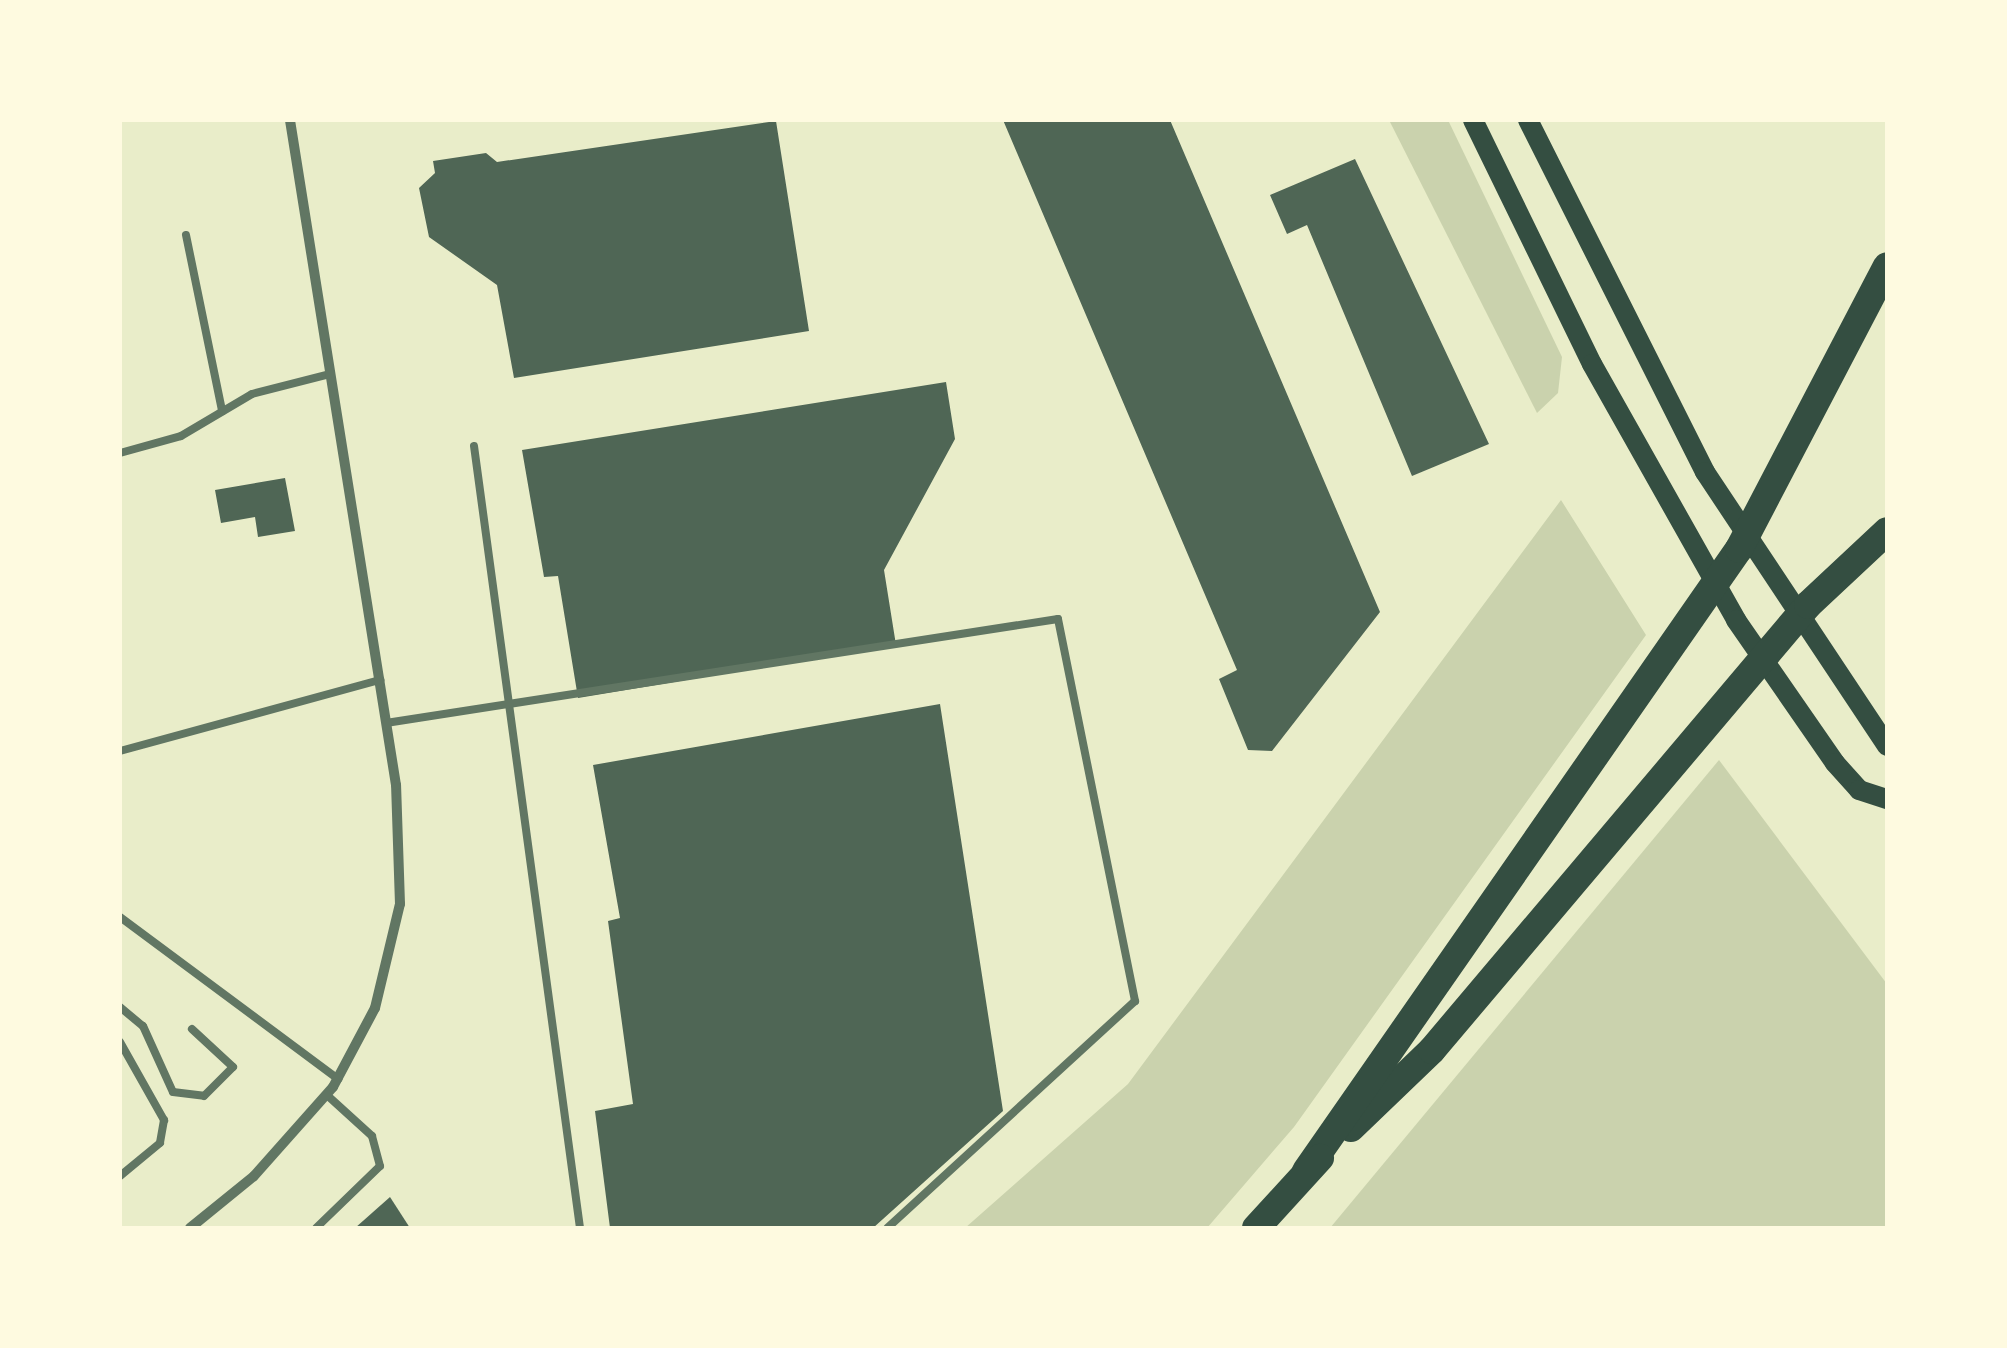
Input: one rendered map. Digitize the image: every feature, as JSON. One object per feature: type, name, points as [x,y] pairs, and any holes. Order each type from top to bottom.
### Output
[{"type":"highway","points":[[1306,1171],[1674,643],[1801,440],[1887,266]]},
{"type":"highway","points":[[1256,1228],[1306,1171],[1432,1050],[1706,721],[1887,531]]},
{"type":"main road","points":[[1473,120],[1592,364],[1725,603],[1835,763],[1859,790],[1887,799]]},
{"type":"main road","points":[[1528,120],[1705,472],[1887,746]]},
{"type":"street","points":[[190,1228],[326,1096],[338,1079],[375,1008],[400,904],[380,680],[290,120]]},
{"type":"lane","points":[[186,235],[222,411]]},
{"type":"lane","points":[[120,453],[181,436],[222,411],[330,374]]},
{"type":"lane","points":[[474,446],[516,708],[580,1228]]},
{"type":"lane","points":[[386,723],[516,708],[1058,618],[1135,1001],[887,1228]]},
{"type":"lane","points":[[120,751],[380,680]]},
{"type":"lane","points":[[120,918],[338,1079]]},
{"type":"lane","points":[[120,1006],[143,1026],[174,1092],[204,1096],[233,1067],[192,1029]]},
{"type":"lane","points":[[120,1176],[160,1142],[164,1120],[122,1049]]},
{"type":"lane","points":[[316,1228],[380,1166],[372,1136],[326,1096]]},
{"type":"green space","points":[[1389,120],[1448,120],[1562,357],[1558,393],[1537,413]]},
{"type":"green space","points":[[1561,500],[1646,635],[1294,1127],[1207,1228],[965,1228],[1128,1084]]},
{"type":"green space","points":[[1719,760],[1887,984],[1887,1228],[1330,1228]]},
{"type":"building","points":[[1003,120],[1170,120],[1380,612],[1272,751],[1248,750],[1219,679],[1237,670]]},
{"type":"building","points":[[776,121],[809,331],[514,378],[497,285],[429,237],[419,188],[435,173],[433,161],[486,153],[497,162]]},
{"type":"building","points":[[1355,159],[1489,444],[1412,476],[1307,225],[1287,234],[1270,195]]},
{"type":"building","points":[[946,382],[955,439],[884,570],[896,645],[578,698],[558,576],[544,577],[522,450]]},
{"type":"building","points":[[285,478],[295,531],[258,537],[255,517],[221,523],[215,490]]},
{"type":"building","points":[[940,704],[1003,1111],[873,1228],[610,1228],[595,1111],[633,1104],[608,921],[620,918],[593,765]]},
{"type":"building","points":[[390,1197],[410,1228],[355,1228]]}]
